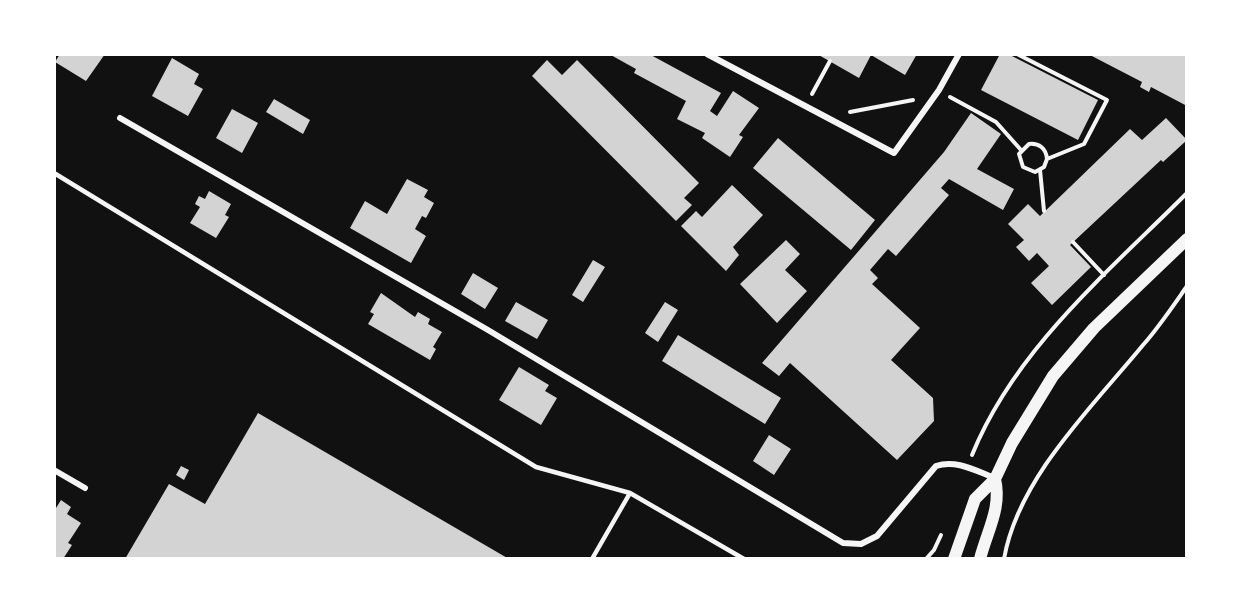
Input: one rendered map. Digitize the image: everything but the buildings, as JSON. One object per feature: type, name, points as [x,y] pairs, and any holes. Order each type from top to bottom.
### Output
[{"type":"main road","points":[[954,559],[975,499],[995,478],[1031,409],[1077,346],[1111,310],[1187,239]]},
{"type":"main road","points":[[980,559],[998,508],[999,492],[995,478]]},
{"type":"street","points":[[707,54],[894,153],[939,90],[959,54]]},
{"type":"street","points":[[120,118],[488,330],[843,543],[861,544],[876,536],[936,466],[946,463],[956,464],[995,478]]},
{"type":"street","points":[[54,470],[85,488]]},
{"type":"lane","points":[[54,172],[536,467],[630,493],[744,559]]},
{"type":"lane","points":[[592,559],[630,493]]},
{"type":"path","points":[[1017,54],[1107,100],[1084,144],[1047,159],[1040,170],[1044,211]]},
{"type":"path","points":[[811,95],[830,61]]},
{"type":"path","points":[[939,90],[996,122],[1021,150]]},
{"type":"path","points":[[845,113],[915,100],[920,91]]},
{"type":"path","points":[[1040,170],[1030,172],[1023,167],[1019,159],[1021,150],[1029,144],[1038,144],[1045,150],[1047,159]]},
{"type":"path","points":[[1073,242],[1104,275]]},
{"type":"path","points":[[1004,559],[1019,514],[1054,453],[1088,407],[1145,344],[1187,286]]}]
